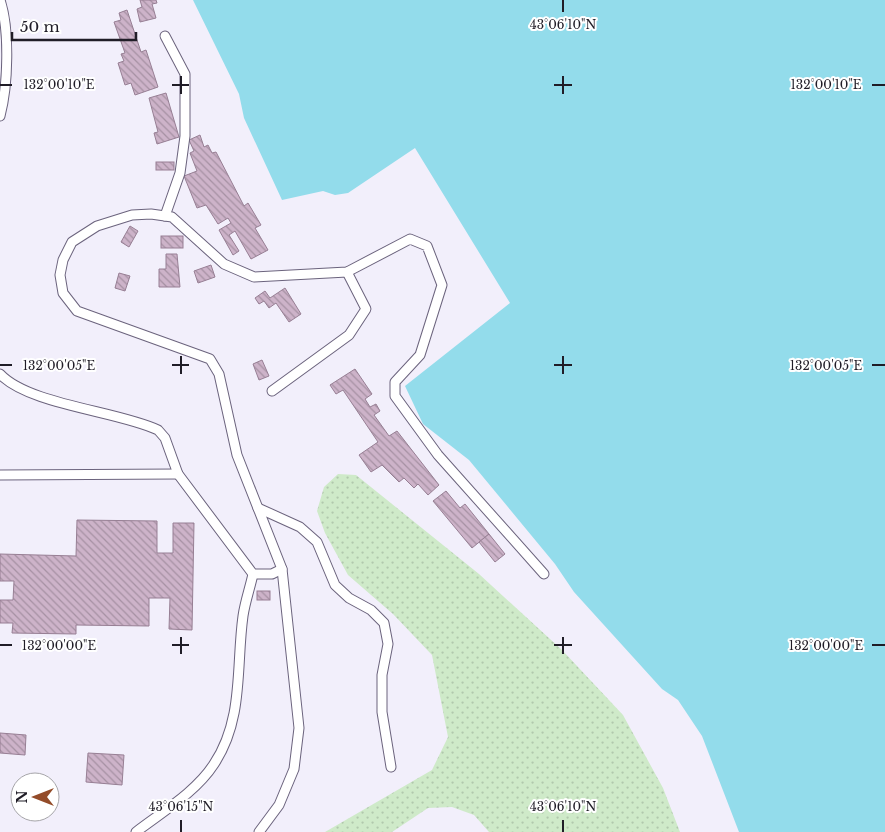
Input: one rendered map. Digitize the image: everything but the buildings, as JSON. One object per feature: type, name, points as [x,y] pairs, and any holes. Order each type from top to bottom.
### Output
[{"type":"lane","points":[[0,0],[4,10],[5,44],[4,102],[0,116]]},
{"type":"lane","points":[[165,216],[180,173],[185,136],[185,74],[166,36]]},
{"type":"lane","points":[[259,832],[279,805],[294,769],[299,728],[282,569],[237,455],[219,374],[210,359],[77,311],[63,293],[60,275],[63,260],[72,242],[97,226],[132,215],[151,214],[165,216],[172,218],[224,264],[242,274],[254,277],[348,272],[410,240],[427,246],[442,285],[420,355],[395,382],[395,396],[438,455],[544,574]]},
{"type":"lane","points":[[272,391],[349,335],[366,309],[348,272]]},
{"type":"lane","points":[[0,374],[5,380],[36,395],[158,430],[165,438],[178,474],[253,574]]},
{"type":"lane","points":[[0,475],[178,474]]},
{"type":"lane","points":[[258,508],[300,527],[317,542],[335,585],[349,598],[371,610],[384,623],[388,644],[382,675],[382,712],[391,767]]},
{"type":"lane","points":[[253,574],[272,574],[282,569]]},
{"type":"lane","points":[[136,832],[188,792],[214,766],[227,742],[239,691],[243,615],[253,574]]},
{"type":"green space","points":[[338,474],[356,475],[479,574],[562,650],[623,715],[663,788],[680,832],[489,832],[474,815],[452,807],[428,808],[392,832],[325,832],[432,770],[448,737],[432,655],[393,614],[348,575],[325,533],[317,511],[324,487]]},
{"type":"water","points":[[193,0],[885,0],[885,832],[739,832],[702,736],[678,700],[662,689],[574,592],[555,564],[469,460],[423,424],[405,386],[510,303],[415,148],[348,193],[335,195],[323,191],[282,200],[244,118],[239,94]]}]
